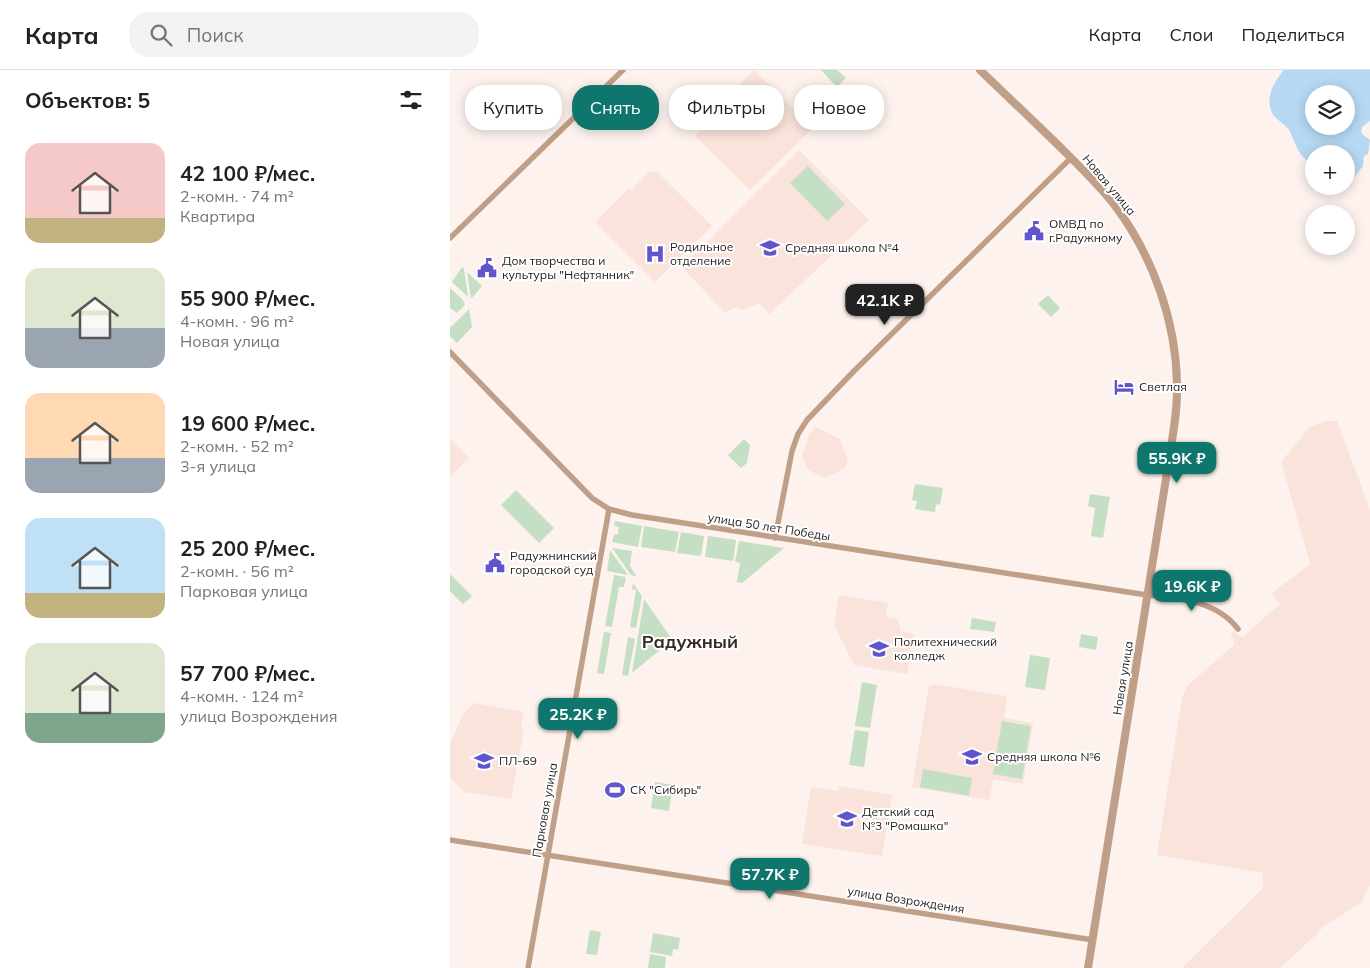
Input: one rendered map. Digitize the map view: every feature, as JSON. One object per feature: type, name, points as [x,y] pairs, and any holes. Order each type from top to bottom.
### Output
[{"type":"street","points":[[450,238],[623,70]]},
{"type":"street","name":"Новая улица","points":[[980,70],[1071,158],[1113,204],[1137,240],[1157,283],[1168,316],[1174,345],[1177,384],[1176,407],[1088,968]]},
{"type":"street","points":[[775,538],[792,451],[798,434],[807,420],[862,363],[1071,158]]},
{"type":"street","name":"улица 50 лет Победы","points":[[450,352],[592,498],[609,508],[639,516],[775,538],[1181,599],[1206,605],[1226,616],[1238,629]]},
{"type":"street","name":"Парковая улица","points":[[528,968],[609,508]]},
{"type":"street","name":"улица Возрождения","points":[[450,840],[1093,940]]},
{"type":"shaded area","points":[[754,70],[769,85],[739,85]]},
{"type":"shaded area","points":[[784,99],[794,109],[794,130],[811,130],[750,190],[695,136],[701,130],[784,130]]},
{"type":"shaded area","name":"Средняя школа №4","points":[[799,150],[869,220],[769,314],[759,303],[743,310],[736,307],[725,313],[682,267]]},
{"type":"shaded area","name":"Родильное отделение","points":[[656,171],[712,226],[655,282],[595,222],[629,188],[631,190],[649,172]]},
{"type":"shaded area","points":[[1325,421],[1337,421],[1370,510],[1370,885],[1362,902],[1324,926],[1280,968],[1182,968],[1263,888],[1263,873],[1157,855],[1182,698],[1188,685],[1234,645],[1233,638],[1230,635],[1234,631],[1242,637],[1244,636],[1280,604],[1272,593],[1310,564],[1281,462],[1309,428]]},
{"type":"shaded area","points":[[816,427],[840,439],[848,461],[844,469],[825,478],[808,470],[802,455],[810,433]]},
{"type":"shaded area","points":[[450,438],[469,458],[450,476]]},
{"type":"shaded area","name":"Политехнический колледж","points":[[839,595],[888,603],[886,617],[897,619],[900,631],[914,634],[907,674],[854,665],[834,625]]},
{"type":"shaded area","name":"Средняя школа №6","points":[[935,684],[1006,696],[1004,718],[1033,723],[1023,784],[993,779],[989,800],[912,787],[929,686]]},
{"type":"shaded area","name":"ПЛ-69","points":[[475,703],[524,712],[521,727],[524,730],[511,799],[464,792],[450,777],[450,744],[463,714]]},
{"type":"shaded area","name":"Детский сад №3 \"Ромашка\"","points":[[839,786],[892,795],[882,856],[802,844],[811,787],[838,791]]},
{"type":"green space","points":[[821,70],[837,70],[846,78],[839,85],[835,85]]},
{"type":"green space","points":[[808,166],[845,204],[827,221],[790,183]]},
{"type":"green space","points":[[462,267],[464,269],[468,297],[452,282]]},
{"type":"green space","points":[[467,272],[482,286],[472,298],[471,298]]},
{"type":"green space","points":[[450,288],[463,300],[465,305],[457,313],[450,308]]},
{"type":"green space","points":[[1048,295],[1060,308],[1051,317],[1038,304]]},
{"type":"green space","points":[[469,309],[472,327],[457,343],[450,336],[450,328]]},
{"type":"green space","points":[[744,439],[750,445],[747,463],[741,468],[728,455]]},
{"type":"green space","points":[[915,484],[943,488],[940,505],[936,504],[935,512],[915,509],[917,501],[912,500]]},
{"type":"green space","points":[[516,490],[554,528],[539,543],[501,505]]},
{"type":"green space","points":[[1090,494],[1110,497],[1103,538],[1091,536],[1095,508],[1088,506]]},
{"type":"green space","points":[[615,521],[642,526],[638,547],[612,542],[614,535],[618,534],[619,527],[614,526]]},
{"type":"green space","points":[[644,526],[679,532],[675,552],[641,547]]},
{"type":"green space","points":[[681,532],[704,536],[701,556],[677,553]]},
{"type":"green space","points":[[708,536],[736,540],[733,561],[705,557]]},
{"type":"green space","points":[[739,541],[784,548],[742,583],[737,582],[740,563],[735,562]]},
{"type":"green space","points":[[612,548],[632,551],[630,566],[636,576],[631,575]]},
{"type":"green space","points":[[610,550],[628,575],[607,571]]},
{"type":"green space","points":[[450,574],[472,596],[463,604],[450,591]]},
{"type":"green space","points":[[614,575],[626,577],[624,587],[619,587],[612,627],[605,626]]},
{"type":"green space","points":[[633,583],[642,596],[636,628],[630,627],[636,590],[632,589]]},
{"type":"green space","points":[[644,599],[671,638],[671,641],[632,673]]},
{"type":"green space","points":[[972,618],[996,622],[994,632],[970,629]]},
{"type":"green space","points":[[604,632],[611,633],[604,674],[597,673]]},
{"type":"green space","points":[[1081,634],[1098,637],[1096,650],[1079,647]]},
{"type":"green space","points":[[628,637],[635,639],[628,676],[622,675]]},
{"type":"green space","points":[[1030,655],[1050,658],[1045,690],[1025,687]]},
{"type":"green space","points":[[862,682],[877,685],[870,728],[855,726]]},
{"type":"green space","points":[[1002,721],[1031,726],[1022,779],[993,774]]},
{"type":"green space","points":[[855,730],[869,732],[864,767],[849,765]]},
{"type":"green space","points":[[923,769],[972,778],[969,796],[920,787]]},
{"type":"green space","points":[[655,782],[673,785],[669,811],[651,808]]},
{"type":"green space","points":[[590,930],[601,932],[597,955],[586,954]]},
{"type":"green space","points":[[653,933],[680,938],[678,950],[673,949],[672,956],[650,952]]},
{"type":"green space","points":[[650,954],[666,957],[665,968],[648,968]]},
{"type":"water","points":[[1284,70],[1370,70],[1370,121],[1363,126],[1361,131],[1370,140],[1368,154],[1364,156],[1363,166],[1355,176],[1355,145],[1305,145],[1305,159],[1287,127],[1274,116],[1271,110],[1270,98],[1274,85]]},
{"type":"place","name":"ОМВД по г.Радужному","points":[[1034,231]]},
{"type":"place","name":"Средняя школа №4","points":[[770,248]]},
{"type":"place","name":"Родильное отделение","points":[[655,254]]},
{"type":"place","name":"Дом творчества и культуры \"Нефтянник\"","points":[[487,268]]},
{"type":"place","name":"Светлая","points":[[1124,387]]},
{"type":"place","name":"Радужнинский городской суд","points":[[495,563]]},
{"type":"place","name":"Политехнический колледж","points":[[879,649]]},
{"type":"place","name":"Средняя школа №6","points":[[972,757]]},
{"type":"place","name":"ПЛ-69","points":[[484,761]]},
{"type":"place","name":"СК \"Сибирь\"","points":[[615,790]]},
{"type":"place","name":"Детский сад №3 \"Ромашка\"","points":[[847,819]]},
{"type":"district","name":"Радужный","points":[[690,642]]}]
